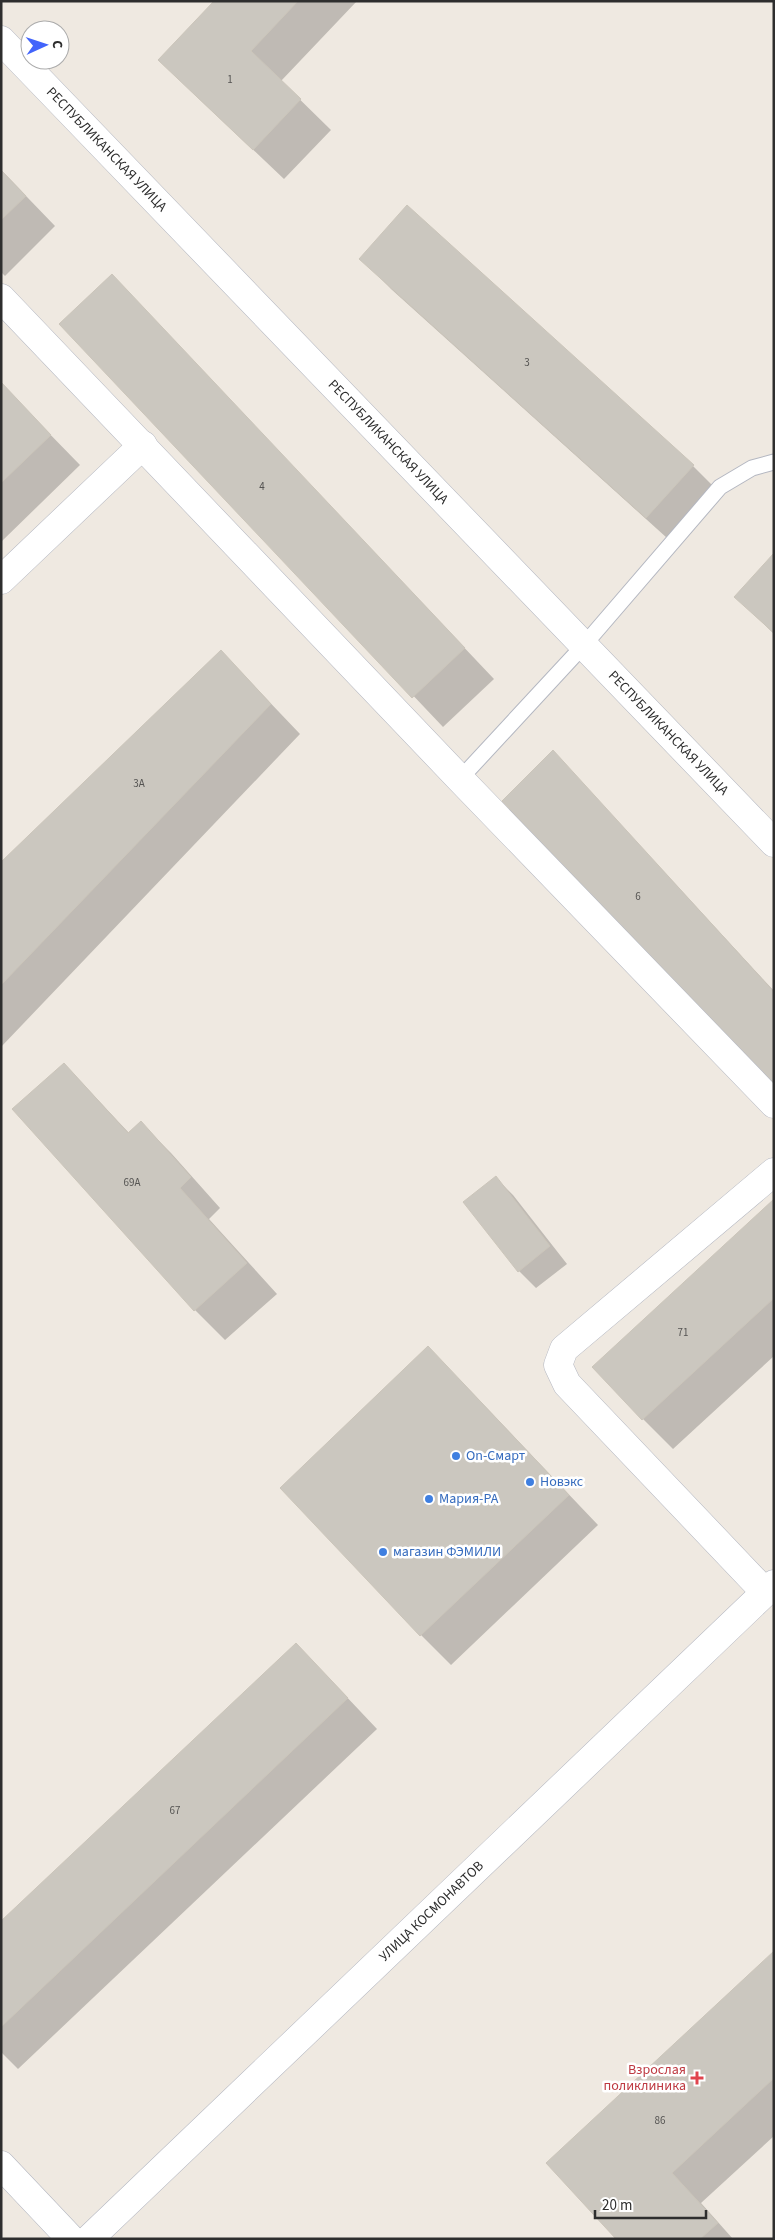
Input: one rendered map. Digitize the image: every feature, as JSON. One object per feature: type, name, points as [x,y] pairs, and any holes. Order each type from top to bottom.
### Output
[{"type":"street","name":"РЕСПУБЛИКАНСКАЯ УЛИЦА","points":[[1,40],[774,843]]},
{"type":"street","points":[[1,298],[460,779],[774,1104]]},
{"type":"street","points":[[1,580],[143,445]]},
{"type":"street","points":[[769,1588],[567,1384],[558,1365],[564,1349],[774,1172]]},
{"type":"street","name":"УЛИЦА КОСМОНАВТОВ","points":[[89,2239],[769,1588]]},
{"type":"street","points":[[1,2165],[70,2239]]},
{"type":"lane","points":[[460,779],[584,645],[720,487],[752,468],[774,462]]},
{"type":"building","points":[[214,1],[298,1],[251,51],[301,99],[253,150],[158,60]]},
{"type":"building","points":[[1,170],[26,196],[1,220]]},
{"type":"building","points":[[407,205],[694,465],[646,518],[359,259]]},
{"type":"building","points":[[112,274],[465,648],[412,698],[59,324]]},
{"type":"building","points":[[1,382],[51,435],[1,483]]},
{"type":"building","points":[[774,553],[774,633],[734,597]]},
{"type":"building","points":[[221,650],[271,704],[1,985],[1,862]]},
{"type":"building","points":[[553,750],[774,992],[774,1082],[765,1090],[502,801]]},
{"type":"building","points":[[64,1063],[128,1133],[141,1121],[191,1177],[180,1188],[247,1263],[194,1311],[12,1109]]},
{"type":"building","points":[[496,1176],[550,1246],[518,1272],[463,1202]]},
{"type":"building","points":[[774,1199],[774,1298],[642,1420],[592,1367]]},
{"type":"building","points":[[428,1346],[569,1495],[420,1636],[280,1488]]},
{"type":"building","points":[[296,1643],[348,1698],[1,2027],[1,1921]]},
{"type":"building","points":[[774,1951],[774,2078],[672,2173],[718,2223],[700,2239],[616,2239],[546,2163]]},
{"type":"place","name":"On-Смарт","points":[[456,1456]]},
{"type":"place","name":"Новэкс","points":[[530,1482]]},
{"type":"place","name":"Мария-РА","points":[[429,1499]]},
{"type":"place","name":"магазин ФЭМИЛИ","points":[[383,1552]]},
{"type":"place","name":"Взрослая поликлиника","points":[[697,2078]]}]
